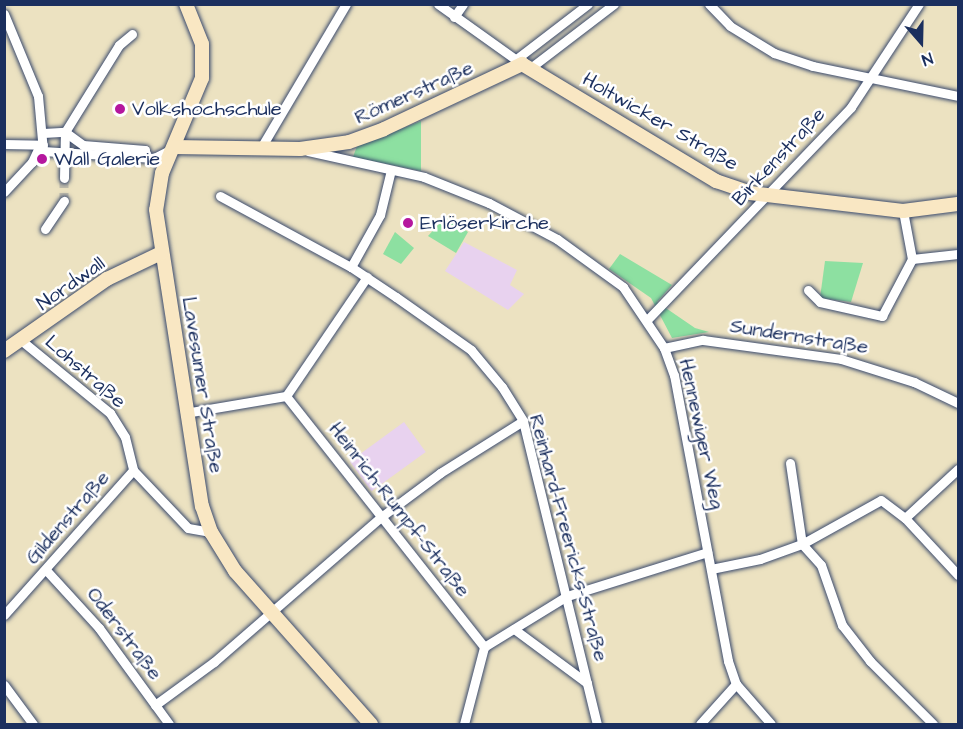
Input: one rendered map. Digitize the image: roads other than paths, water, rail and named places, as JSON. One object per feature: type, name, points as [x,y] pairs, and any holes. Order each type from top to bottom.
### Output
[{"type":"street","name":"Lavesumer Straße","points":[[186,4],[204,59],[201,78],[157,191],[162,253],[185,413],[211,532],[235,571],[371,724]]},
{"type":"street","points":[[262,146],[346,4]]},
{"type":"street","name":"Holtwicker Straße","points":[[438,4],[522,64],[716,181],[767,195],[903,211],[958,204]]},
{"type":"street","points":[[454,17],[463,4]]},
{"type":"street","name":"Römerstraße","points":[[522,64],[588,4]]},
{"type":"street","name":"Römerstraße","points":[[174,147],[262,146],[300,149],[350,142],[384,129],[522,64],[614,4]]},
{"type":"street","points":[[710,4],[730,26],[774,53],[872,79],[958,96]]},
{"type":"street","name":"Birkenstraße","points":[[647,320],[767,195],[872,79],[918,5]]},
{"type":"street","points":[[4,14],[38,96],[43,128],[43,151],[154,158],[174,147]]},
{"type":"street","points":[[64,178],[67,152],[65,132],[119,45],[132,34]]},
{"type":"street","points":[[43,128],[65,132],[83,146],[145,150],[145,157]]},
{"type":"street","points":[[4,144],[42,145]]},
{"type":"street","points":[[4,192],[32,162],[42,145]]},
{"type":"street","name":"Hennewiger Weg","points":[[300,149],[445,184],[526,221],[623,287],[664,348],[674,375],[728,661],[736,684],[771,724]]},
{"type":"street","points":[[351,267],[380,215],[391,171]]},
{"type":"street","name":"Reinhard-Freericks-Straße","points":[[220,196],[367,277],[471,350],[502,387],[523,421],[597,724]]},
{"type":"street","points":[[45,230],[63,201]]},
{"type":"street","points":[[808,290],[820,302],[882,316],[912,259],[903,211]]},
{"type":"street","name":"Nordwall","points":[[4,351],[22,341],[107,279],[162,253]]},
{"type":"street","points":[[912,259],[958,254]]},
{"type":"street","points":[[185,413],[286,396],[367,277]]},
{"type":"street","name":"Sundernstraße","points":[[664,348],[703,340],[841,359],[914,382],[958,402]]},
{"type":"street","name":"Lohstraße","points":[[22,341],[110,413],[125,437],[133,470],[188,528],[211,532]]},
{"type":"street","name":"Heinrich-Rumpf-Straße","points":[[286,396],[484,647]]},
{"type":"street","points":[[155,705],[214,662],[381,517],[441,473],[523,421]]},
{"type":"street","points":[[789,462],[802,544],[821,565],[842,625],[870,661],[933,724]]},
{"type":"street","points":[[905,518],[958,469]]},
{"type":"street","name":"Gildenstraße","points":[[4,615],[133,470]]},
{"type":"street","points":[[711,568],[760,559],[802,544],[880,500],[905,518],[958,575]]},
{"type":"street","points":[[464,724],[484,647],[567,596],[707,552]]},
{"type":"street","name":"Oderstraße","points":[[46,570],[99,628],[169,724]]},
{"type":"street","name":"Reinhard-Freericks-Straße","points":[[514,629],[587,683]]},
{"type":"street","points":[[700,724],[736,684]]},
{"type":"street","points":[[4,685],[33,724]]},
{"type":"tunnel","points":[[64,178],[64,201]]},
{"type":"place","name":"Volkshochschule","points":[[120,109]]},
{"type":"place","name":"Wall Galerie","points":[[42,159]]},
{"type":"place","name":"Erlöserkirche","points":[[408,223]]}]
